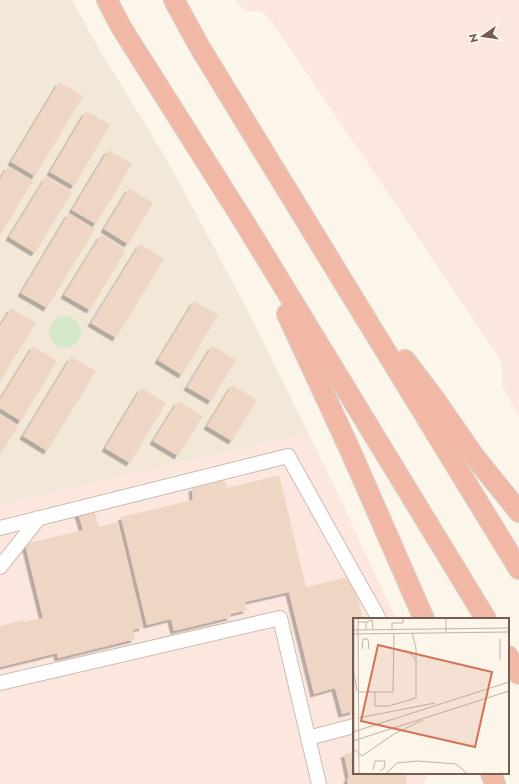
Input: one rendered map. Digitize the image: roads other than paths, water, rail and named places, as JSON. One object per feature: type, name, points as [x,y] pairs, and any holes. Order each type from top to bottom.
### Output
[{"type":"highway","points":[[107,0],[121,26],[246,226],[485,618]]},
{"type":"highway","points":[[174,0],[199,46],[519,569]]},
{"type":"highway","points":[[246,226],[351,452],[424,618]]},
{"type":"highway","points":[[344,281],[436,401],[474,456],[519,512]]},
{"type":"highway","points":[[509,658],[519,674]]},
{"type":"highway","points":[[491,774],[496,784]]},
{"type":"lane","points":[[0,528],[288,456],[378,618]]},
{"type":"lane","points":[[0,567],[39,518]]},
{"type":"lane","points":[[0,683],[280,618],[319,784]]},
{"type":"lane","points":[[308,738],[353,726]]}]
